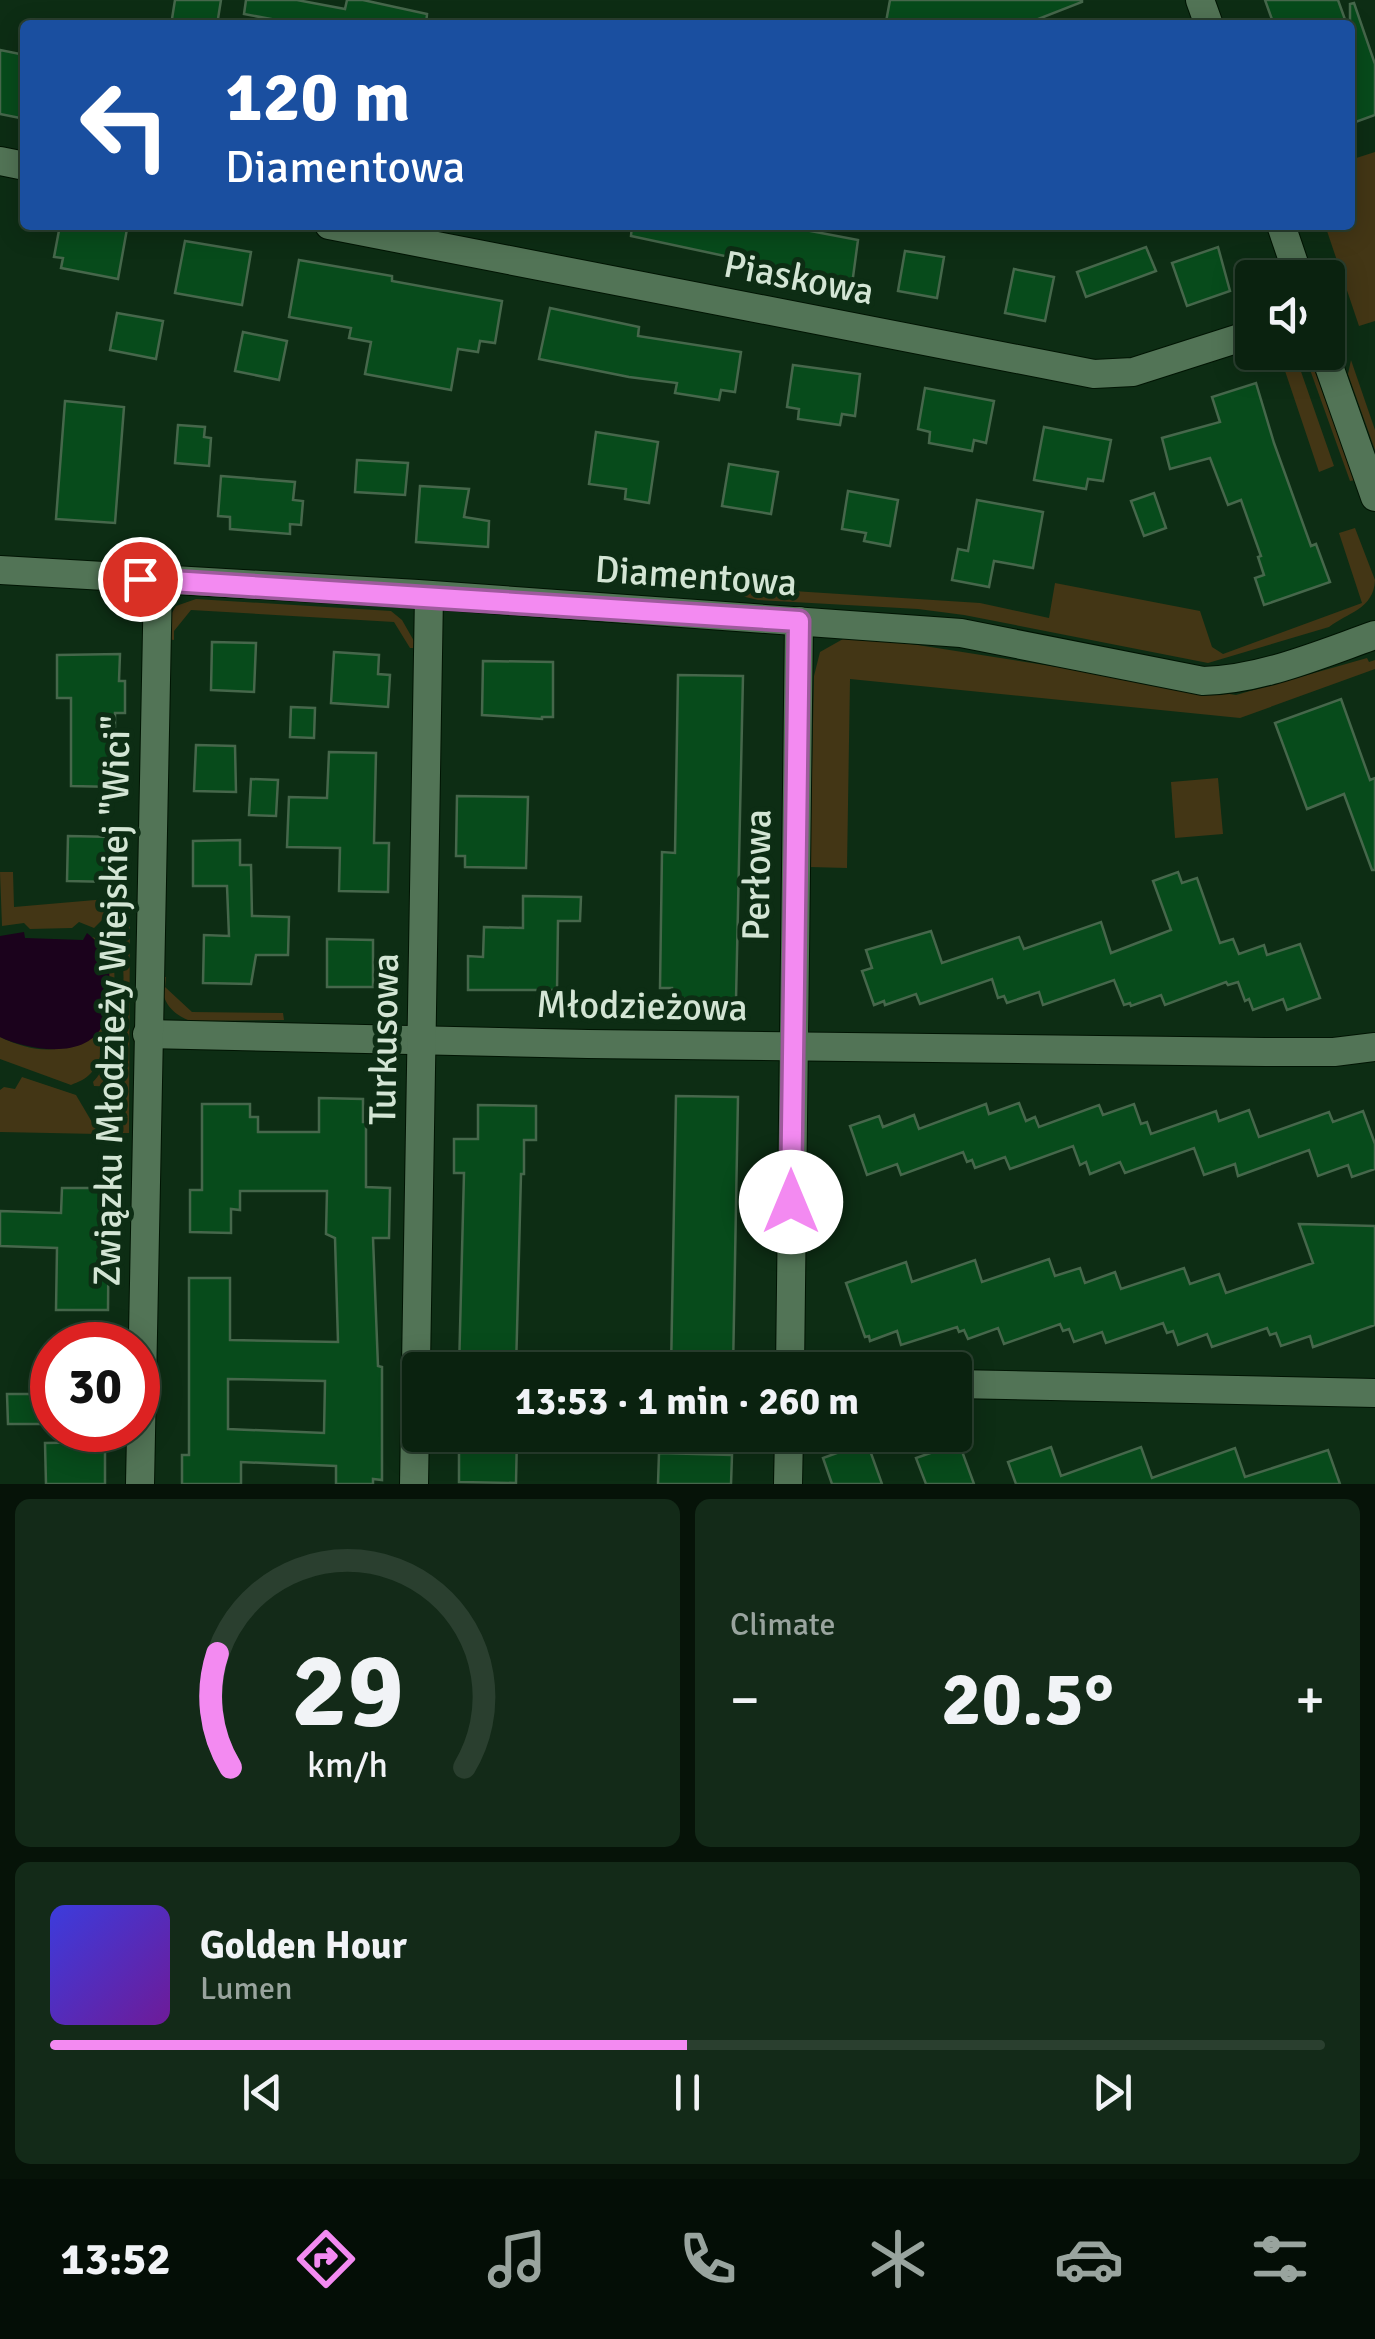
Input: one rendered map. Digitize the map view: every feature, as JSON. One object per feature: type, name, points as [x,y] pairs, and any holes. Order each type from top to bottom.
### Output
[{"type":"street","name":"Piaskowa","points":[[355,230],[1094,374],[1146,368],[1235,339]]},
{"type":"street","points":[[1282,230],[1293,260]]},
{"type":"street","points":[[1330,370],[1375,497]]},
{"type":"street","name":"Diamentowa","points":[[0,570],[961,632],[1203,681],[1230,681],[1264,672],[1375,634]]},
{"type":"street","name":"Związku Młodzieży Wiejskiej \"Wici\"","points":[[140,1484],[158,580]]},
{"type":"street","name":"Turkusowa","points":[[414,1484],[429,595]]},
{"type":"street","name":"Perłowa","points":[[790,1352],[799,621]]},
{"type":"street","name":"Młodzieżowa","points":[[147,1034],[1334,1052],[1375,1046]]},
{"type":"street","points":[[972,1384],[1375,1393]]},
{"type":"street","points":[[788,1484],[789,1452]]},
{"type":"shaded area","points":[[1375,152],[1375,321],[1359,326],[1345,284],[1345,260],[1337,260],[1327,230],[1355,230],[1355,158]]},
{"type":"shaded area","points":[[1351,360],[1375,430],[1375,450],[1348,374]]},
{"type":"shaded area","points":[[1285,370],[1300,370],[1334,466],[1319,472]]},
{"type":"shaded area","points":[[1310,370],[1314,370],[1355,480],[1350,481]]},
{"type":"shaded area","points":[[1355,528],[1375,580],[1365,604],[1329,627],[1208,663],[964,615],[758,600],[737,595],[733,587],[980,603],[1049,618],[1055,583],[1200,611],[1212,647],[1223,654],[1362,603],[1339,533]]},
{"type":"shaded area","points":[[196,599],[391,611],[402,620],[418,648],[410,648],[394,622],[191,610],[174,631],[174,640],[166,639],[166,623],[176,606]]},
{"type":"shaded area","points":[[843,639],[886,640],[1236,695],[1367,658],[1369,662],[1375,660],[1375,669],[1240,718],[850,679],[847,868],[810,867],[814,676],[820,652]]},
{"type":"shaded area","points":[[1218,778],[1223,834],[1175,838],[1171,782]]},
{"type":"shaded area","points":[[0,872],[13,872],[14,907],[130,897],[129,1133],[109,1133],[94,1105],[117,1102],[118,1087],[94,1086],[93,1082],[108,1056],[122,998],[123,962],[119,949],[108,937],[115,928],[104,918],[94,928],[79,922],[72,928],[30,929],[24,923],[2,926]]},
{"type":"shaded area","points":[[24,932],[25,938],[83,940],[87,933],[104,954],[110,977],[107,1014],[98,1033],[87,1042],[43,1049],[0,1037],[0,936]]},
{"type":"shaded area","points":[[92,937],[110,951],[114,994],[108,1032],[91,1073],[71,1085],[0,1059],[0,1037],[46,1050],[92,1038],[102,946]]},
{"type":"shaded area","points":[[166,977],[165,987],[192,1012],[283,1013],[284,1020],[190,1021],[176,1014],[162,993],[159,978]]},
{"type":"shaded area","points":[[22,1077],[76,1095],[99,1134],[0,1132],[0,1090],[15,1089]]},
{"type":"building","points":[[175,0],[221,0],[218,20],[172,20]]},
{"type":"building","points":[[246,0],[297,0],[345,9],[347,0],[363,0],[427,14],[426,20],[276,20],[244,14]]},
{"type":"building","points":[[890,0],[1082,0],[1036,20],[886,20]]},
{"type":"building","points":[[1265,0],[1338,0],[1345,20],[1272,20]]},
{"type":"building","points":[[1354,3],[1375,64],[1375,115],[1355,122],[1355,20],[1350,20],[1350,4]]},
{"type":"building","points":[[0,50],[20,54],[20,118],[0,114]]},
{"type":"building","points":[[59,230],[127,230],[118,279],[61,268],[63,258],[54,257]]},
{"type":"building","points":[[632,230],[805,230],[858,240],[851,292],[826,288],[828,278],[631,236]]},
{"type":"building","points":[[185,241],[251,252],[242,305],[175,293]]},
{"type":"building","points":[[1146,247],[1156,271],[1086,297],[1077,272]]},
{"type":"building","points":[[1218,247],[1230,291],[1187,306],[1172,263]]},
{"type":"building","points":[[905,251],[944,257],[937,298],[898,291]]},
{"type":"building","points":[[299,260],[502,301],[495,343],[480,341],[478,352],[458,349],[451,390],[365,374],[371,342],[349,338],[351,328],[289,317]]},
{"type":"building","points":[[1014,269],[1054,277],[1045,321],[1005,313]]},
{"type":"building","points":[[550,308],[639,327],[638,336],[741,352],[735,392],[721,390],[719,400],[675,393],[677,383],[539,359]]},
{"type":"building","points":[[117,313],[163,321],[156,359],[110,350]]},
{"type":"building","points":[[243,332],[287,341],[279,380],[235,371]]},
{"type":"building","points":[[793,365],[860,374],[855,416],[842,414],[840,425],[798,419],[799,409],[787,407]]},
{"type":"building","points":[[1256,383],[1311,546],[1316,544],[1330,582],[1264,605],[1255,578],[1264,575],[1258,557],[1261,556],[1241,500],[1228,505],[1210,458],[1170,469],[1162,438],[1220,422],[1212,397]]},
{"type":"building","points":[[925,388],[994,401],[986,443],[974,440],[972,451],[929,443],[930,432],[918,429]]},
{"type":"building","points":[[65,401],[124,407],[115,523],[56,519]]},
{"type":"building","points":[[178,425],[205,427],[204,437],[211,438],[209,466],[175,463]]},
{"type":"building","points":[[1044,427],[1111,440],[1103,481],[1088,479],[1086,489],[1034,480]]},
{"type":"building","points":[[596,432],[658,442],[649,503],[625,499],[626,489],[589,484]]},
{"type":"building","points":[[357,460],[408,463],[405,495],[355,492]]},
{"type":"building","points":[[729,464],[778,472],[771,514],[722,506]]},
{"type":"building","points":[[221,476],[295,482],[293,500],[303,501],[301,525],[290,524],[290,534],[230,529],[230,517],[218,516]]},
{"type":"building","points":[[420,486],[469,489],[464,517],[489,521],[488,547],[416,542]]},
{"type":"building","points":[[848,491],[898,500],[890,546],[864,541],[866,533],[842,529]]},
{"type":"building","points":[[1154,493],[1166,528],[1144,536],[1131,501]]},
{"type":"building","points":[[977,500],[1043,512],[1033,568],[994,561],[989,587],[952,580],[958,549],[968,551]]},
{"type":"building","points":[[212,642],[256,643],[254,692],[211,690]]},
{"type":"building","points":[[334,652],[379,655],[378,674],[390,675],[388,707],[331,703]]},
{"type":"building","points":[[120,654],[119,681],[125,681],[125,713],[115,713],[115,787],[71,786],[71,698],[57,698],[57,655]]},
{"type":"building","points":[[483,661],[553,662],[553,717],[482,715]]},
{"type":"building","points":[[678,675],[743,676],[736,1000],[672,998],[672,988],[660,988],[662,852],[675,853]]},
{"type":"building","points":[[1341,699],[1370,780],[1375,778],[1375,870],[1344,794],[1307,809],[1275,723]]},
{"type":"building","points":[[291,707],[315,708],[314,738],[290,737]]},
{"type":"building","points":[[196,745],[235,746],[236,792],[194,791]]},
{"type":"building","points":[[329,752],[376,753],[374,843],[389,843],[388,892],[339,891],[340,848],[287,847],[289,797],[327,798]]},
{"type":"building","points":[[251,779],[278,780],[276,816],[249,815]]},
{"type":"building","points":[[457,796],[528,797],[526,868],[465,867],[465,856],[456,856]]},
{"type":"building","points":[[68,836],[115,837],[114,882],[67,881]]},
{"type":"building","points":[[240,840],[240,865],[251,865],[252,916],[289,917],[288,955],[256,955],[251,984],[203,983],[204,935],[229,936],[227,886],[193,886],[193,841]]},
{"type":"building","points":[[1178,872],[1182,883],[1197,878],[1220,943],[1233,939],[1239,954],[1264,945],[1267,955],[1300,944],[1320,998],[1287,1010],[1283,999],[1253,1010],[1238,982],[1226,982],[1165,1005],[1161,995],[1131,1006],[1124,1005],[1114,980],[1043,1005],[1039,992],[1007,1003],[1004,996],[998,998],[992,979],[920,1004],[916,994],[874,1005],[862,971],[872,968],[866,950],[931,931],[942,963],[1019,937],[1024,949],[1101,922],[1111,953],[1171,930],[1153,881]]},
{"type":"building","points":[[523,896],[581,897],[580,921],[558,921],[557,990],[468,990],[468,956],[483,957],[484,927],[523,928]]},
{"type":"building","points":[[327,939],[373,940],[373,987],[327,987]]},
{"type":"building","points":[[676,1096],[738,1097],[733,1352],[671,1352]]},
{"type":"building","points":[[319,1098],[363,1099],[366,1187],[390,1188],[389,1238],[373,1238],[378,1366],[382,1367],[382,1480],[373,1479],[373,1484],[336,1484],[336,1466],[241,1462],[241,1484],[182,1484],[182,1455],[189,1455],[189,1278],[230,1278],[230,1340],[338,1342],[335,1238],[326,1234],[327,1191],[240,1191],[240,1210],[231,1209],[231,1233],[190,1232],[190,1190],[202,1190],[202,1104],[250,1104],[250,1117],[258,1117],[258,1132],[319,1132]],"holes":[[[228,1379],[325,1381],[324,1433],[228,1429]]]},
{"type":"building","points":[[1019,1103],[1026,1121],[1035,1117],[1039,1127],[1099,1105],[1103,1115],[1134,1104],[1141,1124],[1147,1122],[1151,1134],[1216,1111],[1219,1121],[1249,1110],[1259,1137],[1329,1112],[1333,1122],[1363,1111],[1375,1144],[1375,1169],[1352,1177],[1348,1165],[1318,1176],[1309,1150],[1238,1176],[1235,1164],[1204,1175],[1194,1148],[1125,1173],[1120,1162],[1090,1174],[1086,1162],[1080,1165],[1073,1146],[1010,1169],[1005,1157],[975,1168],[963,1152],[901,1175],[897,1164],[867,1175],[850,1126],[879,1116],[883,1127],[914,1115],[919,1129],[986,1104],[989,1114]]},
{"type":"building","points":[[478,1105],[536,1106],[536,1140],[524,1140],[521,1174],[516,1352],[459,1352],[464,1173],[454,1173],[454,1139],[478,1139]]},
{"type":"building","points":[[62,1188],[109,1188],[108,1310],[56,1310],[57,1248],[0,1246],[0,1211],[61,1213]]},
{"type":"building","points":[[1299,1224],[1375,1226],[1375,1325],[1313,1347],[1310,1336],[1281,1346],[1276,1333],[1270,1335],[1267,1328],[1212,1347],[1207,1334],[1178,1345],[1173,1331],[1167,1333],[1163,1323],[1106,1343],[1102,1332],[1074,1342],[1069,1329],[1063,1331],[1060,1324],[1004,1344],[998,1328],[968,1339],[964,1330],[959,1332],[957,1327],[901,1345],[897,1331],[870,1341],[869,1336],[865,1337],[846,1283],[906,1262],[912,1282],[975,1260],[982,1282],[1049,1259],[1055,1276],[1080,1268],[1085,1283],[1115,1272],[1121,1289],[1184,1268],[1190,1284],[1219,1274],[1226,1293],[1313,1263]]},
{"type":"building","points":[[7,1394],[30,1394],[30,1424],[8,1424]]},
{"type":"building","points":[[1051,1447],[1061,1476],[1141,1447],[1152,1478],[1235,1448],[1245,1477],[1328,1450],[1340,1484],[1016,1484],[1008,1462]]},
{"type":"building","points":[[45,1452],[105,1452],[105,1484],[46,1484]]},
{"type":"building","points":[[459,1452],[517,1452],[516,1483],[459,1482]]},
{"type":"building","points":[[840,1452],[871,1452],[882,1484],[832,1484],[823,1458]]},
{"type":"building","points":[[933,1452],[962,1452],[974,1484],[926,1484],[916,1458]]},
{"type":"building","points":[[659,1453],[732,1455],[731,1484],[658,1484]]},
{"type":"route","points":[[140,579],[799,621],[791,1202]]}]
